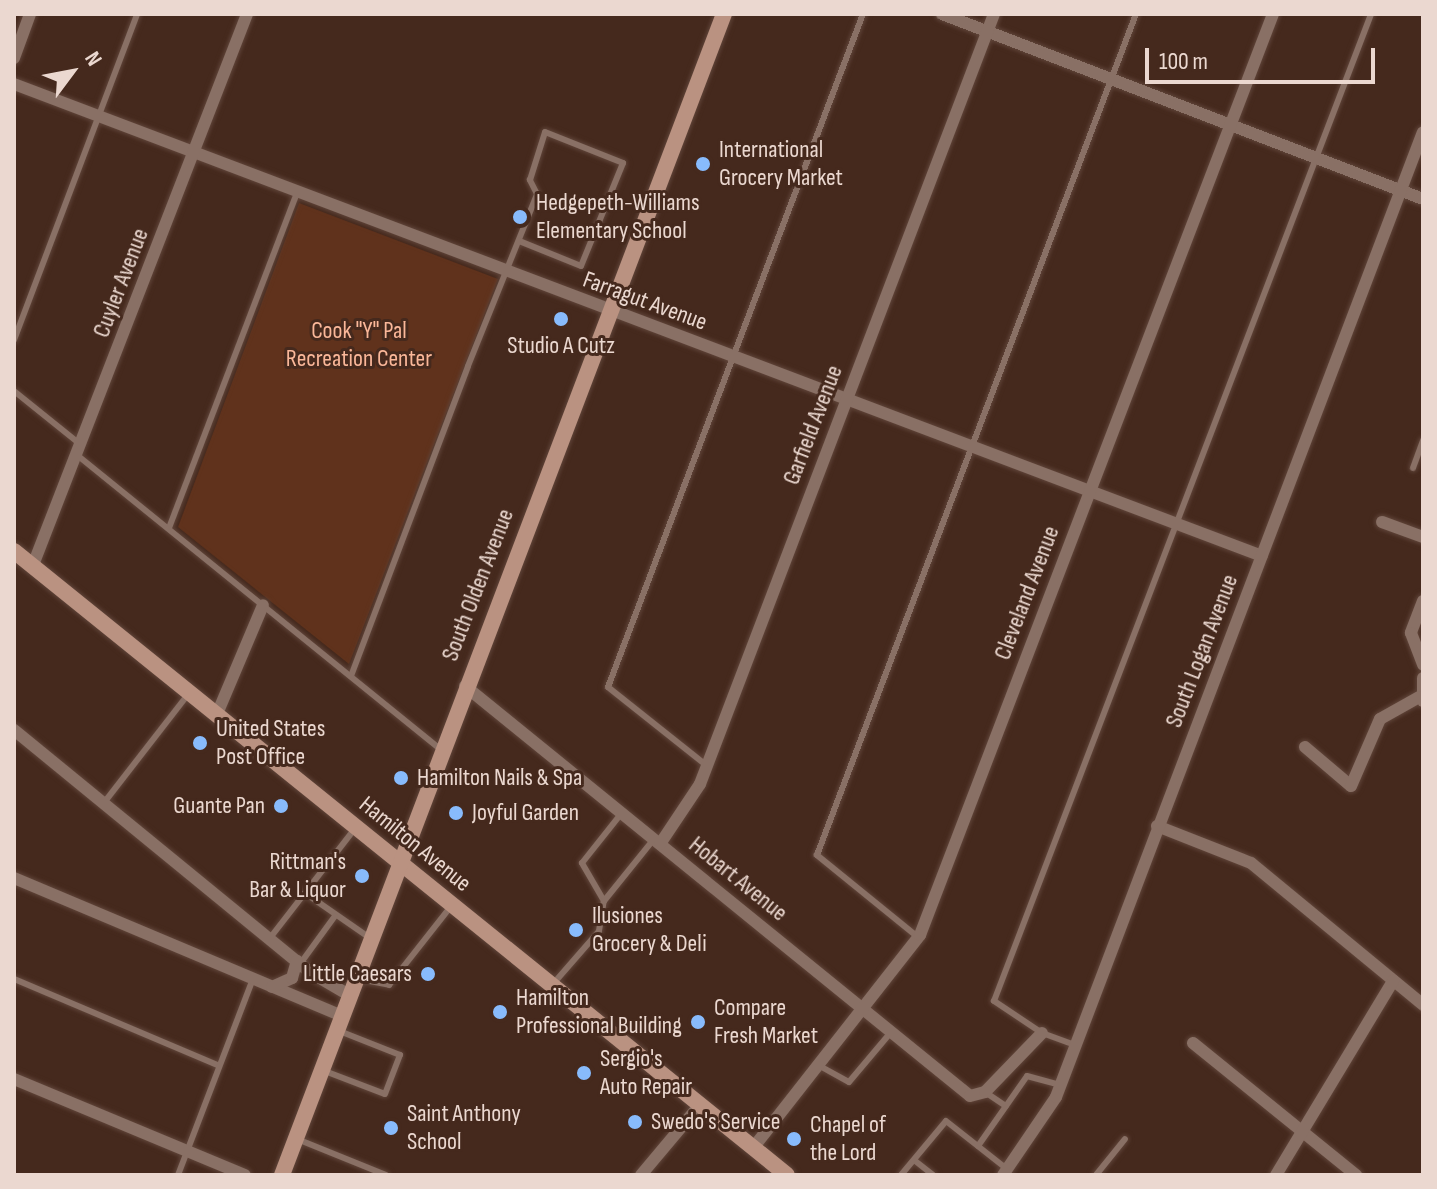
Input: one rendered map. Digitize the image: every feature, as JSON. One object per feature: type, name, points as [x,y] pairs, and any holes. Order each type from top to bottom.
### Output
[{"type":"main road","name":"South Olden Avenue","points":[[282,1175],[440,749],[724,14]]},
{"type":"main road","name":"Hamilton Avenue","points":[[14,551],[787,1175]]},
{"type":"street","points":[[14,58],[30,14]]},
{"type":"street","name":"Cuyler Avenue","points":[[33,565],[247,14]]},
{"type":"street","points":[[942,14],[1423,199]]},
{"type":"street","name":"Garfield Avenue","points":[[657,842],[691,803],[707,766],[994,14]]},
{"type":"street","name":"Cleveland Avenue","points":[[753,1148],[919,938],[1273,14]]},
{"type":"street","name":"Farragut Avenue","points":[[14,84],[609,312],[1262,556]]},
{"type":"street","name":"South Logan Avenue","points":[[1005,1172],[1044,1122],[1060,1085],[1423,132]]},
{"type":"street","points":[[1382,522],[1423,537]]},
{"type":"street","points":[[1423,601],[1411,633],[1423,665]]},
{"type":"street","points":[[217,714],[263,605]]},
{"type":"street","points":[[1305,747],[1351,786],[1380,719],[1421,699],[1423,678]]},
{"type":"street","name":"Hobart Avenue","points":[[465,686],[970,1096],[985,1092]]},
{"type":"street","points":[[14,730],[299,963],[349,995]]},
{"type":"street","points":[[1157,826],[1251,863],[1423,1005]]},
{"type":"street","points":[[14,878],[272,987],[340,1023]]},
{"type":"street","points":[[272,987],[292,978],[299,963]]},
{"type":"street","points":[[1276,1175],[1393,981]]},
{"type":"street","points":[[985,1092],[1042,1033]]},
{"type":"street","points":[[1193,1043],[1356,1175]]},
{"type":"street","points":[[14,1079],[245,1175]]},
{"type":"street","points":[[641,1175],[699,1106]]},
{"type":"lane","points":[[14,340],[137,14]]},
{"type":"lane","points":[[707,766],[608,687],[863,14]]},
{"type":"lane","points":[[919,938],[817,855],[1136,14]]},
{"type":"lane","points":[[1075,1045],[1042,1033],[996,1005],[1175,525],[1371,14]]},
{"type":"lane","points":[[351,676],[537,194],[530,180],[545,132],[623,163],[581,266],[519,241]]},
{"type":"lane","points":[[169,528],[297,192]]},
{"type":"lane","points":[[14,391],[169,528],[440,749]]},
{"type":"lane","points":[[1413,468],[1423,441]]},
{"type":"lane","points":[[103,804],[189,692]]},
{"type":"lane","points":[[604,901],[582,863],[621,814]]},
{"type":"lane","points":[[270,938],[356,827]]},
{"type":"lane","points":[[551,986],[599,931],[604,901],[657,842]]},
{"type":"lane","points":[[305,893],[370,938]]},
{"type":"lane","points":[[356,978],[389,985],[452,905]]},
{"type":"lane","points":[[299,963],[335,916]]},
{"type":"lane","points":[[14,979],[218,1065]]},
{"type":"lane","points":[[178,1175],[253,979]]},
{"type":"lane","points":[[322,1070],[385,1094],[400,1055],[340,1023]]},
{"type":"lane","points":[[818,1065],[849,1082],[892,1031]]},
{"type":"lane","points":[[978,1146],[1032,1073],[1060,1085]]},
{"type":"lane","points":[[985,1092],[1006,1106]]},
{"type":"lane","points":[[901,1175],[946,1121],[1005,1172]]},
{"type":"lane","points":[[297,1139],[386,1175]]},
{"type":"lane","points":[[1096,1175],[1125,1139]]},
{"type":"lane","points":[[914,1160],[933,1175]]},
{"type":"green space","name":"Cook \"Y\" Pal Recreation Center","points":[[299,203],[498,279],[349,664],[178,527]]},
{"type":"place","name":"International Grocery Market","points":[[703,164]]},
{"type":"place","name":"Hedgepeth-Williams Elementary School","points":[[520,217]]},
{"type":"place","name":"Studio A Cutz","points":[[561,319]]},
{"type":"place","name":"United States Post Office","points":[[200,743]]},
{"type":"place","name":"Hamilton Nails & Spa","points":[[401,778]]},
{"type":"place","name":"Guante Pan","points":[[281,806]]},
{"type":"place","name":"Joyful Garden","points":[[456,813]]},
{"type":"place","name":"Rittman's Bar & Liquor","points":[[362,876]]},
{"type":"place","name":"Ilusiones Grocery & Deli","points":[[576,930]]},
{"type":"place","name":"Little Caesars","points":[[428,974]]},
{"type":"place","name":"Hamilton Professional Building","points":[[500,1012]]},
{"type":"place","name":"Compare Fresh Market","points":[[698,1022]]},
{"type":"place","name":"Sergio's Auto Repair","points":[[584,1073]]},
{"type":"place","name":"Swedo's Service","points":[[635,1122]]},
{"type":"place","name":"Saint Anthony School","points":[[391,1128]]},
{"type":"place","name":"Chapel of the Lord","points":[[794,1139]]}]
